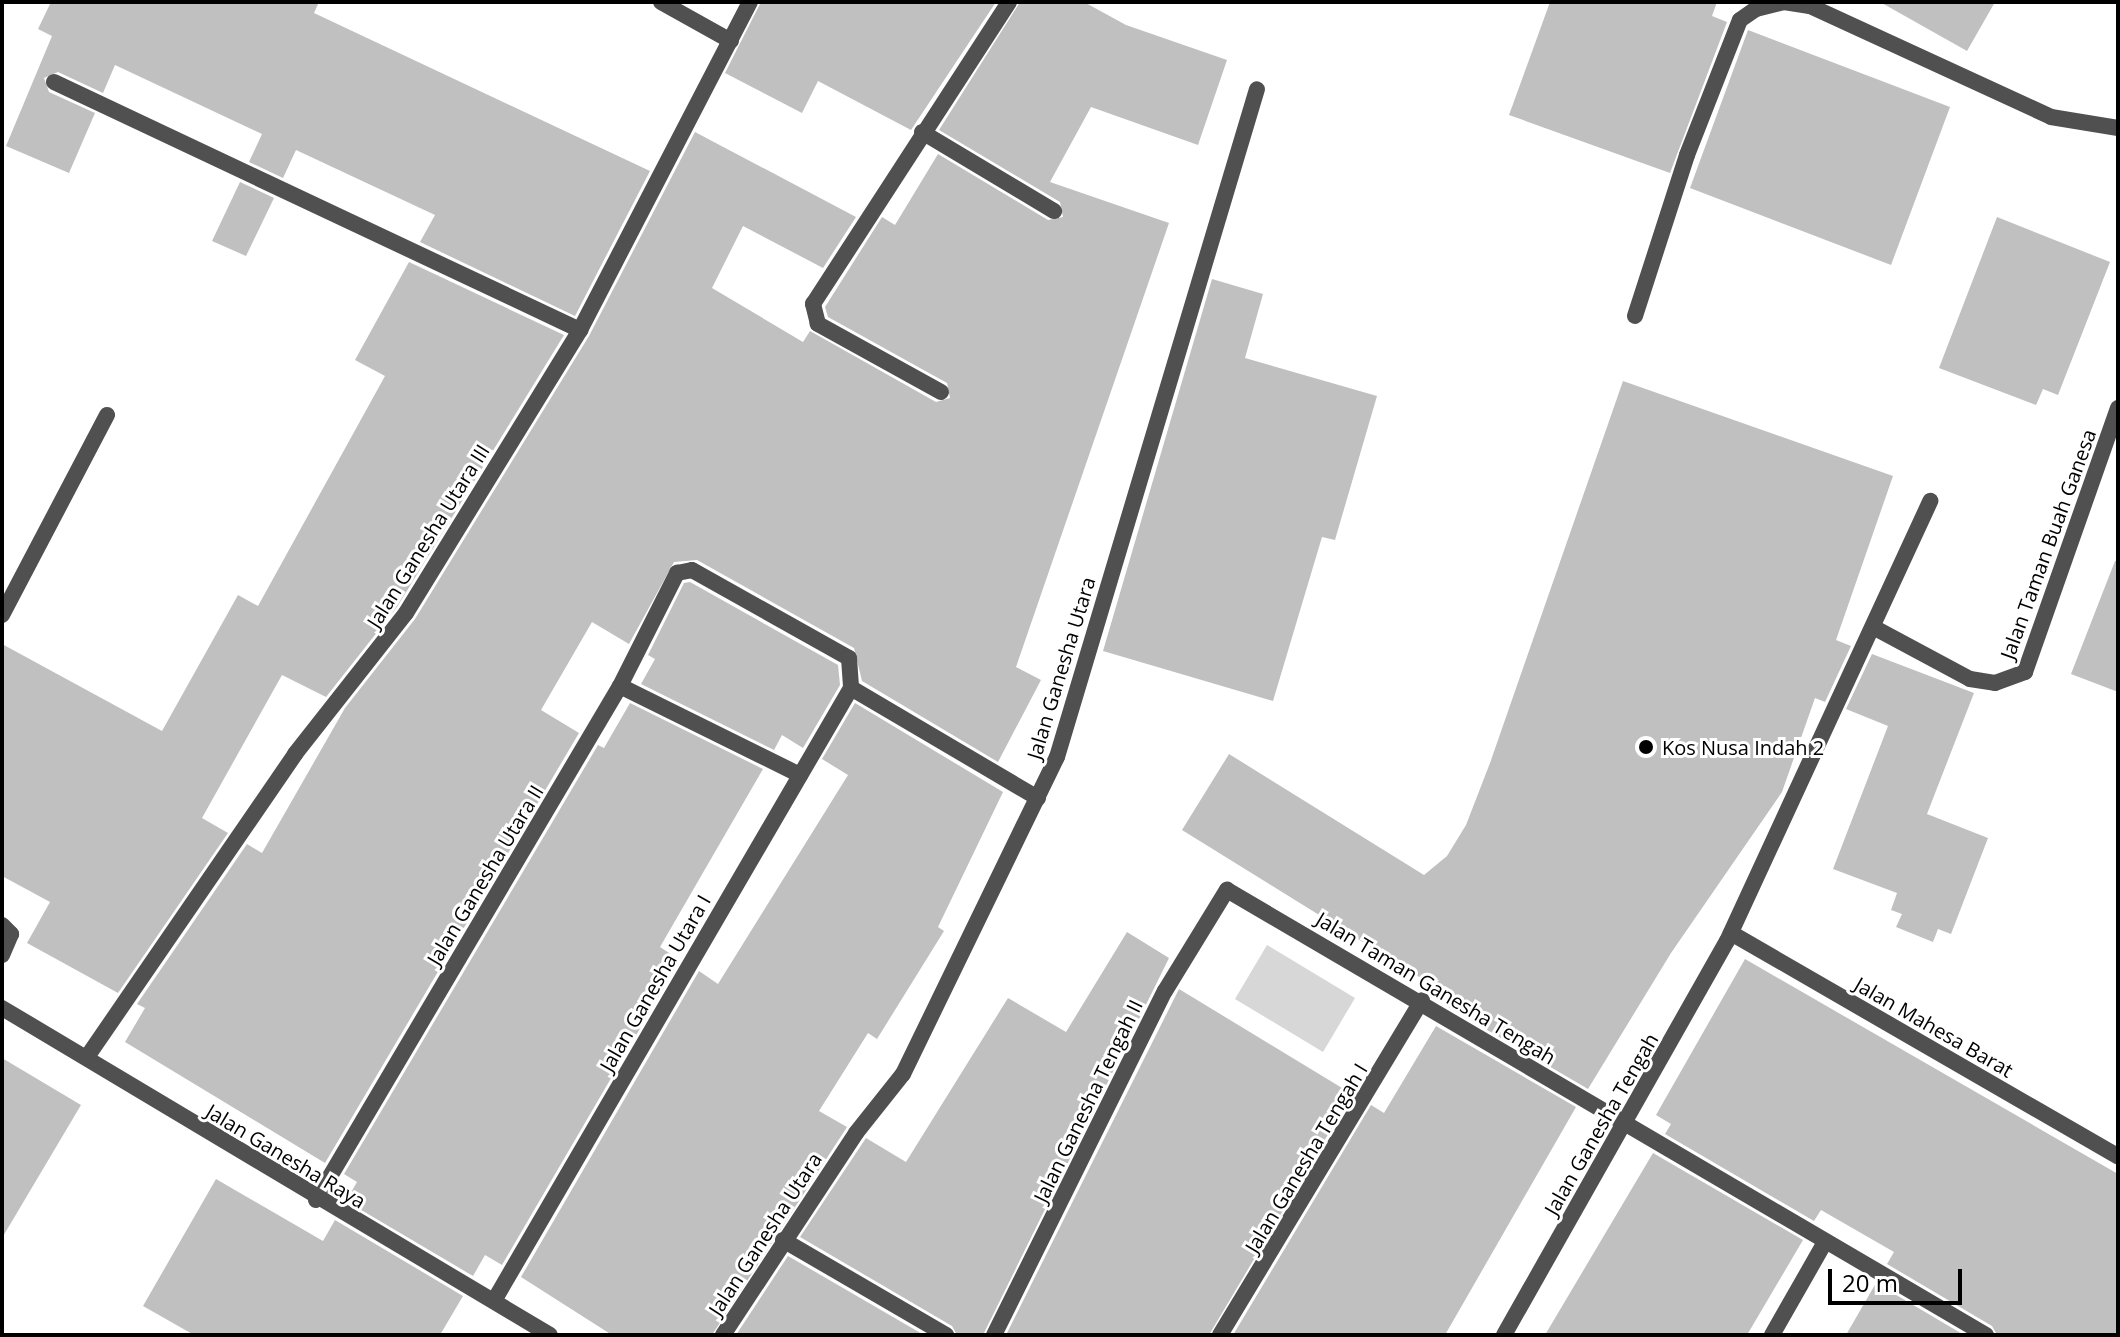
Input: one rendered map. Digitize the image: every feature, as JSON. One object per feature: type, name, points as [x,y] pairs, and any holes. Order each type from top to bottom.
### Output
[{"type":"street","points":[[661,2],[731,41]]},
{"type":"street","name":"Jalan Ganesha Utara III","points":[[87,1057],[322,716],[406,613],[580,330],[750,2]]},
{"type":"street","points":[[941,392],[818,324],[813,304],[1009,2]]},
{"type":"street","points":[[1635,316],[1687,155],[1734,34],[1740,20],[1756,9],[1784,2],[1810,6],[2051,117],[2118,128]]},
{"type":"street","points":[[54,82],[580,330]]},
{"type":"street","name":"Jalan Ganesha Utara","points":[[723,1335],[783,1240],[903,1074],[1057,757],[1257,89]]},
{"type":"street","points":[[922,132],[1054,211]]},
{"type":"street","name":"Jalan Taman Buah Ganesa","points":[[1873,627],[1970,679],[1995,683],[2025,672],[2118,408]]},
{"type":"street","points":[[2,615],[107,415]]},
{"type":"street","name":"Jalan Ganesha Tengah","points":[[1504,1335],[1731,933],[1930,501]]},
{"type":"street","name":"Jalan Ganesha Utara II","points":[[316,1200],[620,686],[683,570],[849,658],[851,688]]},
{"type":"street","points":[[620,686],[800,775]]},
{"type":"street","points":[[851,688],[1038,798]]},
{"type":"street","name":"Jalan Ganesha Utara I","points":[[495,1299],[851,688]]},
{"type":"street","name":"Jalan Taman Ganesha Tengah","points":[[1227,890],[1422,1000],[1624,1124],[1986,1335]]},
{"type":"street","name":"Jalan Ganesha Tengah II","points":[[994,1335],[1165,991],[1227,890]]},
{"type":"street","points":[[2,925],[11,934],[2,955]]},
{"type":"street","name":"Jalan Mahesa Barat","points":[[1731,933],[2118,1156]]},
{"type":"street","name":"Jalan Ganesha Tengah I","points":[[1220,1335],[1422,1000]]},
{"type":"street","name":"Jalan Ganesha Raya","points":[[2,1008],[87,1057],[316,1200],[495,1299],[550,1335]]},
{"type":"street","points":[[783,1240],[946,1335]]},
{"type":"street","points":[[1772,1335],[1825,1242]]},
{"type":"shaded area","points":[[1267,945],[1355,998],[1323,1052],[1235,999]]},
{"type":"building","points":[[51,2],[319,2],[314,13],[650,171],[575,316],[420,242],[435,215],[296,150],[283,178],[249,162],[262,134],[115,65],[103,93],[58,72],[44,78],[49,92],[95,113],[69,173],[6,146],[52,36],[38,29]]},
{"type":"building","points":[[761,2],[996,2],[911,130],[818,81],[802,113],[725,73]]},
{"type":"building","points":[[1020,2],[1084,2],[1126,25],[1227,60],[1198,145],[1091,107],[1050,182],[1169,223],[1016,667],[1041,680],[998,762],[862,681],[854,648],[697,560],[674,562],[629,644],[592,622],[541,710],[579,733],[325,1163],[125,1042],[145,1008],[137,1004],[247,844],[262,853],[345,708],[415,619],[589,336],[695,132],[856,217],[823,268],[743,226],[712,288],[803,342],[810,331],[936,402],[950,398],[947,383],[828,317],[825,307],[882,217],[895,225],[938,154],[1048,220],[1063,217],[1060,202],[939,130]]},
{"type":"building","points":[[1550,2],[1717,2],[1712,16],[1727,22],[1670,173],[1509,115]]},
{"type":"building","points":[[1880,2],[1995,2],[1967,51]]},
{"type":"building","points":[[1748,30],[1950,107],[1891,265],[1690,188]]},
{"type":"building","points":[[240,182],[274,198],[246,256],[212,241]]},
{"type":"building","points":[[1997,217],[2110,262],[2058,395],[2043,389],[2036,405],[1939,368]]},
{"type":"building","points":[[409,262],[564,335],[397,607],[326,697],[282,675],[202,818],[228,833],[118,993],[27,943],[50,902],[2,876],[2,644],[162,731],[238,595],[258,606],[385,376],[355,360]]},
{"type":"building","points":[[1212,279],[1263,294],[1245,358],[1377,396],[1335,540],[1322,537],[1273,701],[1103,651]]},
{"type":"building","points":[[1623,381],[1893,476],[1836,640],[1851,646],[1825,702],[1815,698],[1782,792],[1671,953],[1588,1089],[1448,1007],[1453,998],[1182,830],[1229,754],[1424,875],[1447,856],[1466,825],[1490,763]]},
{"type":"building","points":[[2115,561],[2118,561],[2118,692],[2071,674]]},
{"type":"building","points":[[690,582],[838,665],[840,685],[803,748],[782,735],[774,750],[641,684],[655,659],[648,655],[684,583]]},
{"type":"building","points":[[1872,654],[1974,693],[1927,814],[1988,838],[1951,934],[1938,929],[1933,942],[1896,927],[1902,914],[1891,910],[1897,893],[1833,869],[1888,726],[1846,709]]},
{"type":"building","points":[[630,703],[763,769],[660,947],[680,960],[502,1265],[485,1255],[473,1276],[346,1201],[357,1182],[344,1174],[598,745],[604,748]]},
{"type":"building","points":[[855,703],[1003,792],[938,927],[944,931],[877,1039],[868,1033],[819,1111],[847,1127],[712,1335],[612,1335],[521,1277],[699,971],[718,984],[848,775],[822,759]]},
{"type":"building","points":[[1127,932],[1169,958],[983,1335],[957,1335],[952,1326],[800,1237],[866,1138],[906,1162],[1008,998],[1066,1032]]},
{"type":"building","points":[[1745,959],[2118,1174],[2118,1335],[1997,1335],[1992,1326],[1887,1264],[1894,1252],[1821,1210],[1814,1221],[1665,1134],[1671,1124],[1656,1115]]},
{"type":"building","points":[[1179,989],[1352,1094],[1209,1335],[1006,1335]]},
{"type":"building","points":[[1436,1026],[1576,1107],[1445,1335],[1233,1335],[1371,1105],[1384,1113]]},
{"type":"building","points":[[2,1058],[81,1105],[2,1238]]},
{"type":"building","points":[[1653,1153],[1803,1240],[1747,1335],[1545,1335]]},
{"type":"building","points":[[216,1179],[323,1241],[335,1220],[463,1296],[440,1335],[194,1335],[143,1306]]},
{"type":"building","points":[[788,1256],[924,1335],[736,1335]]},
{"type":"building","points":[[1876,1283],[1964,1335],[1846,1335]]},
{"type":"place","name":"Kos Nusa Indah 2","points":[[1646,747]]}]
